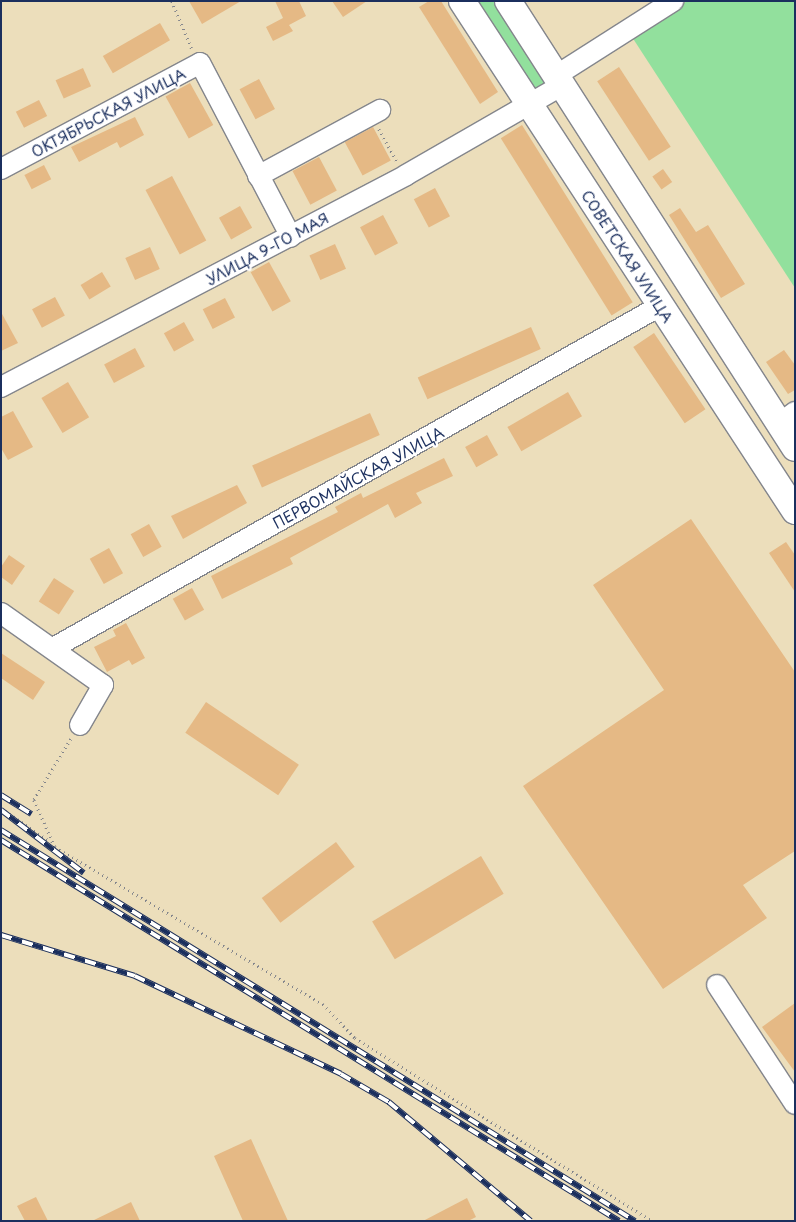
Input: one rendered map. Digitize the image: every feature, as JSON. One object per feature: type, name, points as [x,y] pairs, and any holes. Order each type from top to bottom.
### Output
[{"type":"main road","name":"СОВЕТСКАЯ УЛИЦА","points":[[462,1],[795,511]]},
{"type":"main road","points":[[508,1],[787,418],[795,448]]},
{"type":"street","name":"УЛИЦА 9-ГО МАЯ","points":[[1,387],[291,237],[406,175],[529,103],[560,79],[673,1]]},
{"type":"street","name":"ОКТЯБРЬСКАЯ УЛИЦА","points":[[1,169],[200,63],[291,237]]},
{"type":"street","points":[[258,176],[376,113]]},
{"type":"street","name":"ПЕРВОМАЙСКАЯ УЛИЦА","points":[[55,647],[660,306]]},
{"type":"street","points":[[1,613],[55,647],[103,684],[80,725]]},
{"type":"street","points":[[717,985],[795,1104]]},
{"type":"path","points":[[172,1],[195,66]]},
{"type":"path","points":[[376,113],[406,175]]},
{"type":"path","points":[[52,842],[34,800],[80,725]]},
{"type":"path","points":[[1,808],[52,842],[249,964],[323,1004],[355,1038],[652,1221]]},
{"type":"green space","points":[[469,1],[500,1],[554,82],[531,97]]},
{"type":"green space","points":[[687,1],[795,1],[795,288],[632,37]]},
{"type":"building","points":[[189,1],[241,1],[202,24]]},
{"type":"building","points":[[275,1],[299,1],[306,16],[289,25],[293,31],[273,41],[266,27],[283,18]]},
{"type":"building","points":[[332,1],[367,1],[343,17]]},
{"type":"building","points":[[429,1],[441,1],[498,92],[480,104],[419,7]]},
{"type":"building","points":[[160,23],[170,40],[113,73],[103,56]]},
{"type":"building","points":[[619,67],[671,147],[649,161],[597,81]]},
{"type":"building","points":[[83,68],[91,86],[64,98],[56,80]]},
{"type":"building","points":[[259,79],[275,109],[256,119],[240,89]]},
{"type":"building","points":[[190,83],[213,125],[189,139],[166,97]]},
{"type":"building","points":[[39,100],[47,116],[24,128],[16,112]]},
{"type":"building","points":[[135,117],[144,135],[120,148],[117,142],[79,162],[71,147]]},
{"type":"building","points":[[522,125],[633,302],[612,315],[501,138]]},
{"type":"building","points":[[373,127],[391,161],[363,176],[345,142]]},
{"type":"building","points":[[319,157],[337,191],[310,205],[293,171]]},
{"type":"building","points":[[44,165],[51,179],[32,189],[24,175]]},
{"type":"building","points":[[663,169],[672,182],[662,190],[652,176]]},
{"type":"building","points":[[172,176],[206,240],[180,255],[146,190]]},
{"type":"building","points":[[435,188],[450,216],[429,228],[414,199]]},
{"type":"building","points":[[240,206],[252,228],[231,240],[219,218]]},
{"type":"building","points":[[680,208],[696,232],[708,225],[745,284],[721,298],[669,215]]},
{"type":"building","points":[[383,215],[398,243],[375,255],[360,227]]},
{"type":"building","points":[[335,244],[346,269],[320,280],[309,255]]},
{"type":"building","points":[[150,247],[160,269],[135,280],[125,258]]},
{"type":"building","points":[[269,262],[291,301],[272,312],[251,272]]},
{"type":"building","points":[[102,272],[111,287],[89,299],[81,285]]},
{"type":"building","points":[[55,297],[65,316],[42,328],[32,309]]},
{"type":"building","points":[[225,298],[235,318],[213,329],[203,309]]},
{"type":"building","points":[[1,312],[18,343],[1,351]]},
{"type":"building","points":[[184,322],[194,340],[174,352],[164,333]]},
{"type":"building","points":[[531,327],[541,349],[427,399],[418,377]]},
{"type":"building","points":[[654,333],[705,409],[685,423],[633,347]]},
{"type":"building","points":[[135,348],[145,367],[114,383],[104,364]]},
{"type":"building","points":[[784,350],[795,365],[795,390],[788,394],[766,362]]},
{"type":"building","points":[[68,382],[89,417],[63,433],[41,398]]},
{"type":"building","points":[[568,392],[582,416],[521,451],[507,427]]},
{"type":"building","points":[[13,411],[33,447],[8,460],[1,448],[1,417]]},
{"type":"building","points":[[370,413],[380,435],[262,487],[252,465]]},
{"type":"building","points":[[487,435],[498,455],[476,467],[465,447]]},
{"type":"building","points":[[444,458],[453,476],[416,493],[422,503],[395,518],[388,504],[290,558],[293,564],[222,599],[211,576],[338,512],[335,507],[361,493],[363,498]]},
{"type":"building","points":[[237,485],[247,503],[183,539],[171,516]]},
{"type":"building","points":[[691,519],[795,672],[795,851],[743,885],[767,918],[663,989],[523,786],[664,690],[593,585]]},
{"type":"building","points":[[149,524],[162,547],[143,557],[131,534]]},
{"type":"building","points":[[786,542],[795,555],[795,592],[769,553]]},
{"type":"building","points":[[109,548],[123,573],[104,584],[90,559]]},
{"type":"building","points":[[9,555],[25,566],[12,585],[1,577],[1,567]]},
{"type":"building","points":[[54,578],[74,591],[59,615],[39,601]]},
{"type":"building","points":[[192,588],[204,610],[185,621],[173,599]]},
{"type":"building","points":[[126,623],[145,658],[132,665],[129,660],[107,672],[94,647],[116,636],[113,630]]},
{"type":"building","points":[[1,653],[45,682],[33,700],[1,678]]},
{"type":"building","points":[[206,702],[299,765],[278,795],[185,733]]},
{"type":"building","points":[[336,842],[355,867],[280,923],[262,898]]},
{"type":"building","points":[[481,856],[504,894],[395,959],[372,921]]},
{"type":"building","points":[[795,1003],[795,1072],[762,1027]]},
{"type":"building","points":[[251,1139],[288,1221],[243,1221],[214,1156]]},
{"type":"building","points":[[36,1197],[48,1221],[25,1221],[17,1206]]},
{"type":"building","points":[[467,1198],[476,1217],[468,1221],[423,1221]]},
{"type":"building","points":[[131,1202],[140,1221],[92,1221]]},
{"type":"railway","points":[[1,795],[32,814]]},
{"type":"railway","points":[[1,810],[84,873]]},
{"type":"railway","points":[[1,830],[635,1221]]},
{"type":"railway","points":[[1,840],[619,1221]]},
{"type":"railway","points":[[1,935],[135,976],[341,1074],[389,1102],[531,1221]]}]
